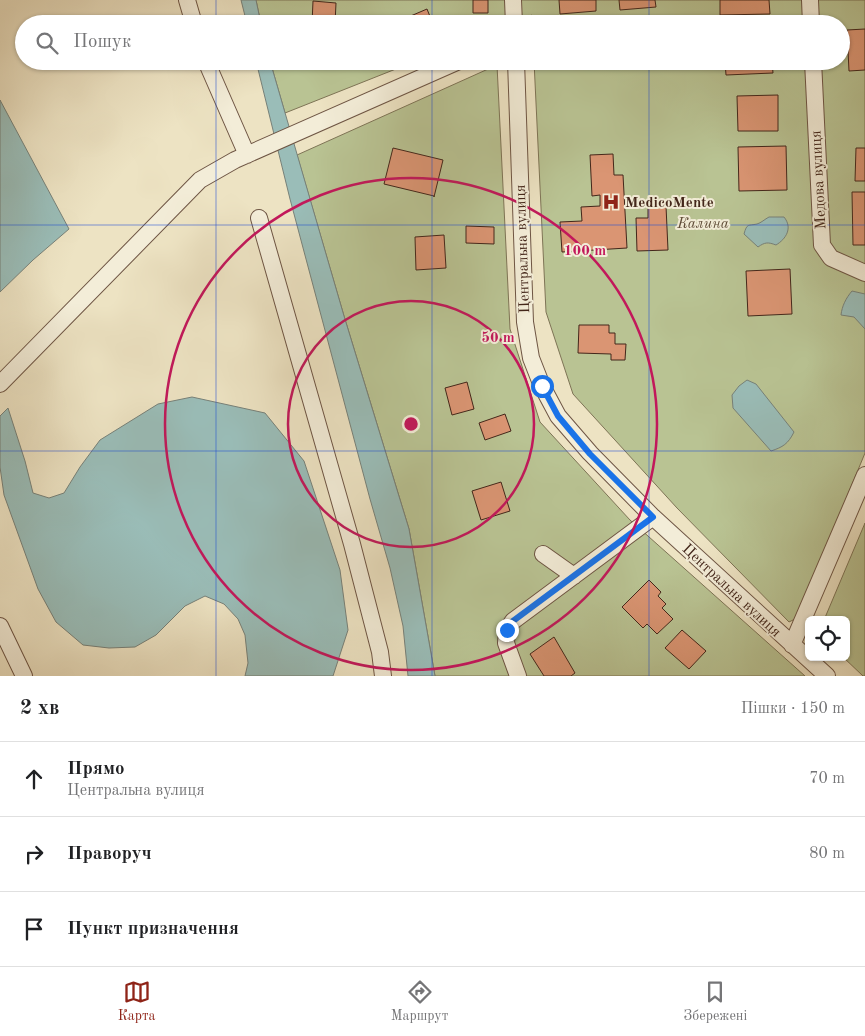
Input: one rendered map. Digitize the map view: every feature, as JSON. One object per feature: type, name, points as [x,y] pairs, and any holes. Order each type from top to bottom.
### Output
[{"type":"street","points":[[187,0],[191,15]]},
{"type":"street","points":[[513,0],[514,15]]},
{"type":"street","points":[[810,0],[811,15]]},
{"type":"street","points":[[210,70],[247,155]]},
{"type":"street","points":[[0,384],[200,180],[247,155],[438,70]]},
{"type":"street","name":"Центральна вулиця","points":[[516,70],[525,322],[531,358],[542,386],[558,416],[590,454],[653,517],[827,676]]},
{"type":"street","name":"Медова вулиця","points":[[813,70],[822,244],[831,258],[865,274]]},
{"type":"street","points":[[259,218],[352,544],[380,652],[383,676]]},
{"type":"street","points":[[792,645],[865,474]]},
{"type":"street","points":[[518,676],[506,643],[507,630],[513,621],[653,517]]},
{"type":"street","points":[[543,554],[574,576]]},
{"type":"street","points":[[0,626],[24,676]]},
{"type":"green space","name":"Калина","points":[[256,0],[865,0],[865,453],[797,618],[789,622],[677,508],[573,394],[546,312],[534,70],[850,70],[850,15],[259,15]]},
{"type":"green space","points":[[273,70],[393,70],[285,113]]},
{"type":"green space","points":[[486,70],[497,70],[510,329],[540,422],[630,520],[805,676],[435,676],[409,529],[297,155]]},
{"type":"green space","points":[[865,523],[865,676],[847,661],[850,661],[850,616],[826,616]]},
{"type":"water","points":[[241,0],[256,0],[259,15],[245,15]]},
{"type":"water","points":[[258,70],[273,70],[344,316],[409,529],[435,676],[408,676],[403,626],[390,568],[290,199]]},
{"type":"water","points":[[0,100],[69,229],[0,292]]},
{"type":"water","points":[[769,217],[784,217],[788,225],[787,233],[783,240],[776,245],[767,243],[758,247],[744,234],[745,230],[748,226],[759,223]]},
{"type":"water","points":[[852,291],[865,294],[865,329],[854,317],[841,315],[842,308]]},
{"type":"water","points":[[747,380],[756,384],[794,432],[790,439],[779,448],[771,451],[733,408],[732,395]]},
{"type":"water","points":[[192,397],[265,413],[304,461],[340,570],[348,630],[333,676],[245,676],[248,663],[245,635],[238,619],[224,604],[205,596],[185,606],[156,635],[135,647],[109,648],[83,645],[56,622],[38,589],[4,495],[0,467],[0,416],[8,408],[33,493],[49,498],[64,493],[100,440],[158,404]]},
{"type":"building","points":[[473,0],[488,0],[488,13],[473,13]]},
{"type":"building","points":[[559,0],[596,0],[596,11],[560,14]]},
{"type":"building","points":[[619,0],[655,0],[656,7],[620,10]]},
{"type":"building","points":[[720,0],[769,0],[770,14],[720,15]]},
{"type":"building","points":[[313,1],[336,3],[335,15],[312,15]]},
{"type":"building","points":[[427,9],[429,15],[413,15]]},
{"type":"building","points":[[865,29],[865,70],[849,71],[850,30]]},
{"type":"building","points":[[726,70],[773,70],[773,73],[726,75]]},
{"type":"building","points":[[778,95],[778,131],[738,131],[737,96]]},
{"type":"building","points":[[786,146],[787,190],[739,191],[738,147]]},
{"type":"building","points":[[393,148],[443,160],[434,197],[384,184]]},
{"type":"building","points":[[856,148],[865,148],[865,181],[855,181]]},
{"type":"building","points":[[613,154],[614,175],[623,175],[627,248],[562,252],[560,222],[582,221],[581,207],[600,206],[600,195],[592,196],[590,155]]},
{"type":"building","points":[[852,192],[865,192],[865,245],[853,245]]},
{"type":"building","points":[[648,206],[666,206],[668,250],[637,251],[636,218],[648,218]]},
{"type":"building","points":[[466,226],[494,227],[494,244],[466,243]]},
{"type":"building","points":[[444,235],[446,268],[416,270],[415,237]]},
{"type":"building","points":[[790,269],[792,314],[748,316],[746,271]]},
{"type":"building","points":[[579,325],[609,325],[609,333],[615,333],[615,344],[626,344],[625,360],[611,360],[611,354],[578,353]]},
{"type":"building","points":[[467,382],[474,409],[452,415],[445,388]]},
{"type":"building","points":[[505,414],[511,431],[485,440],[479,423]]},
{"type":"building","points":[[501,482],[510,511],[481,520],[472,491]]},
{"type":"building","points":[[649,580],[661,592],[658,596],[666,604],[662,608],[673,619],[657,634],[647,624],[643,628],[622,607]]},
{"type":"building","points":[[682,630],[706,651],[689,669],[665,648]]},
{"type":"building","points":[[554,637],[575,673],[571,676],[544,676],[530,654]]},
{"type":"place","name":"MedicoMente","points":[[611,202]]},
{"type":"route","points":[[507,630],[513,621],[653,517],[590,454],[558,416],[542,386]]}]
